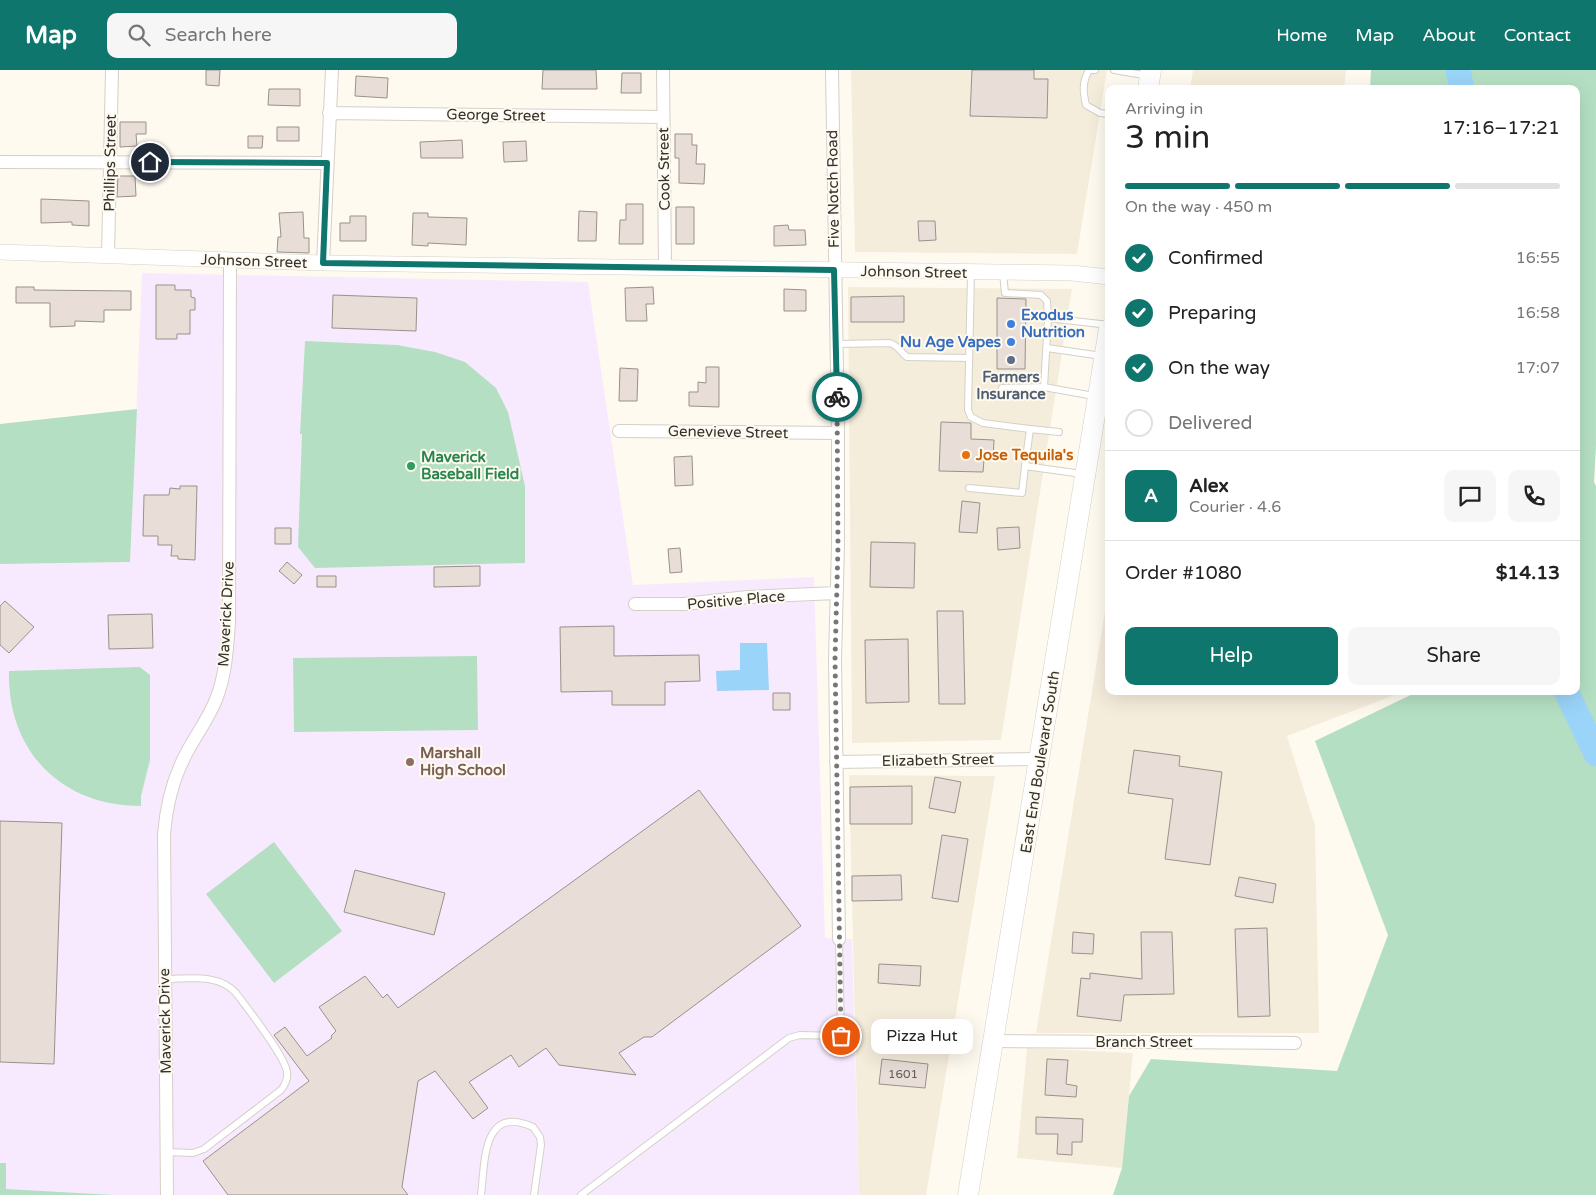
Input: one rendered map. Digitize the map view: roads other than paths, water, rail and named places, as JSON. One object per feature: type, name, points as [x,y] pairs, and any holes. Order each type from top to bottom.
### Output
[{"type":"highway","name":"East End Boulevard South","points":[[968,1195],[1105,351]]},
{"type":"street","name":"Phillips Street","points":[[108,256],[112,70]]},
{"type":"street","points":[[323,263],[332,70]]},
{"type":"street","name":"Cook Street","points":[[663,70],[665,267]]},
{"type":"street","name":"Five Notch Road","points":[[832,70],[838,434],[836,762],[839,939]]},
{"type":"street","name":"George Street","points":[[329,113],[663,118]]},
{"type":"street","points":[[0,162],[327,163]]},
{"type":"street","name":"Johnson Street","points":[[0,252],[323,263],[1072,273],[1105,277]]},
{"type":"street","name":"Maverick Drive","points":[[167,1195],[163,849],[167,807],[179,767],[217,698],[227,653],[229,612],[230,260]]},
{"type":"street","name":"Genevieve Street","points":[[619,431],[838,434]]},
{"type":"street","name":"Positive Place","points":[[636,604],[684,604],[732,598],[836,593]]},
{"type":"street","name":"Elizabeth Street","points":[[836,762],[1040,759]]},
{"type":"street","name":"Branch Street","points":[[994,1041],[1295,1043]]},
{"type":"lane","points":[[1095,70],[1089,70],[1085,76],[1083,88],[1086,105],[1100,113],[1105,114]]},
{"type":"lane","points":[[1114,70],[1150,78]]},
{"type":"lane","points":[[971,272],[968,410],[971,416],[983,423],[1059,432]]},
{"type":"lane","points":[[1003,273],[1004,293],[1041,295],[1047,301],[1047,348],[1044,387]]},
{"type":"lane","points":[[1048,318],[1105,325]]},
{"type":"lane","points":[[836,344],[890,343],[896,345],[902,354],[907,357],[970,358]]},
{"type":"lane","points":[[1047,348],[1104,356]]},
{"type":"lane","points":[[1002,388],[1044,387],[1098,397]]},
{"type":"lane","points":[[969,488],[1022,493],[1030,428]]},
{"type":"lane","points":[[1025,466],[1086,474]]},
{"type":"lane","points":[[581,1195],[790,1038],[800,1036],[841,1036],[839,939]]},
{"type":"lane","points":[[165,979],[212,980],[227,984],[236,992],[283,1060],[288,1075],[285,1086],[281,1090],[204,1148],[193,1153],[167,1152]]},
{"type":"lane","points":[[481,1195],[490,1134],[498,1125],[510,1122],[533,1127],[540,1137],[541,1145],[534,1195]]},
{"type":"water","points":[[740,643],[767,643],[769,690],[717,691],[716,671],[740,670]]},
{"type":"waterway","points":[[1458,70],[1461,85]]},
{"type":"waterway","points":[[1568,695],[1596,754]]},
{"type":"place","name":"Exodus Nutrition","points":[[1011,324]]},
{"type":"place","name":"Nu Age Vapes","points":[[1011,342]]},
{"type":"place","name":"Farmers Insurance","points":[[1011,360]]},
{"type":"place","name":"Jose Tequila's","points":[[966,455]]},
{"type":"place","name":"Maverick Baseball Field","points":[[411,466]]},
{"type":"place","name":"Marshall High School","points":[[410,762]]},
{"type":"place","name":"Pizza Hut","points":[[841,1036]]}]
